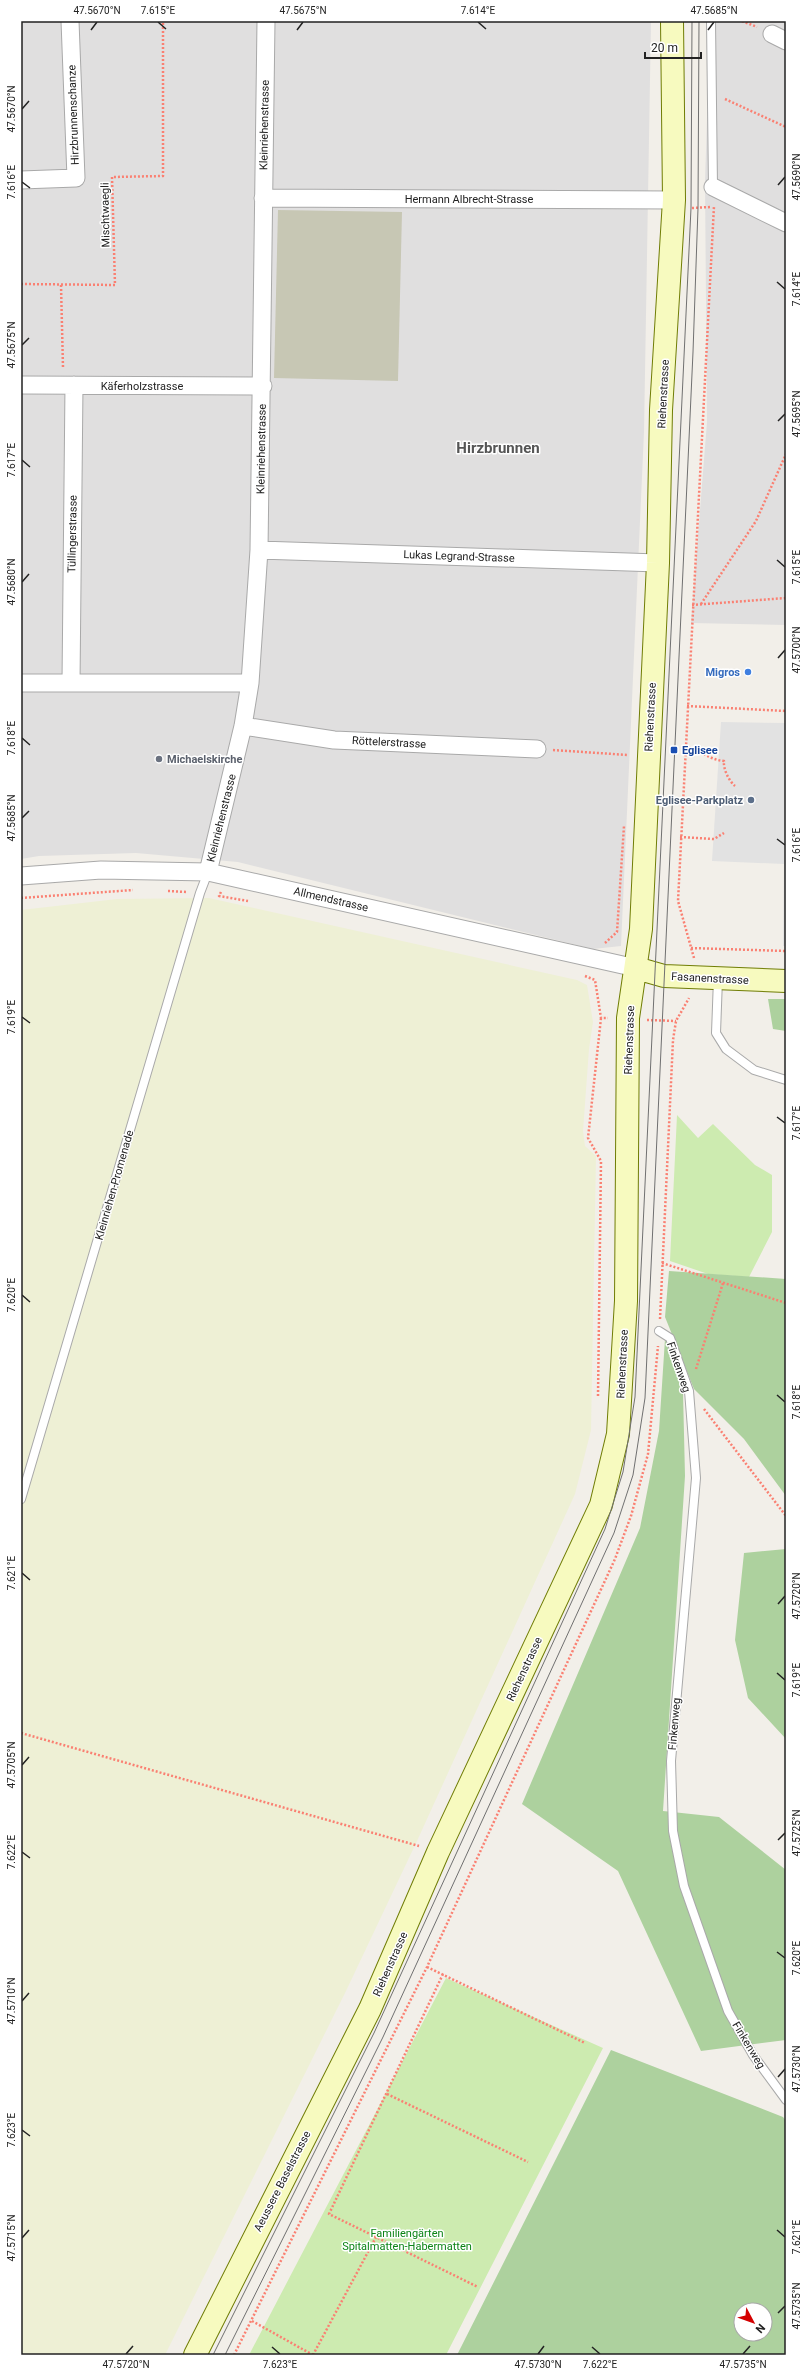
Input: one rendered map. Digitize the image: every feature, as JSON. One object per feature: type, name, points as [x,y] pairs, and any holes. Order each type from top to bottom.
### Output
[{"type":"main road","name":"Riehenstrasse","points":[[370,2008],[438,1852],[600,1505],[618,1434],[626,1301],[628,1018],[636,968],[641,922],[658,563],[661,410],[674,200],[672,21]]},
{"type":"main road","name":"Fasanenstrasse","points":[[636,968],[664,976],[786,981]]},
{"type":"main road","name":"Aeussere Baselstrasse","points":[[195,2355],[370,2008]]},
{"type":"street","name":"Hirzbrunnenschanze","points":[[21,180],[76,178],[70,21]]},
{"type":"street","name":"Kleinriehenstrasse","points":[[208,872],[243,726],[250,683],[259,550],[263,386],[263,198],[266,21]]},
{"type":"street","points":[[713,187],[786,222]]},
{"type":"street","name":"Hermann Albrecht-Strasse","points":[[263,198],[674,200]]},
{"type":"street","name":"Käferholzstrasse","points":[[21,385],[263,386]]},
{"type":"street","name":"Tüllingerstrasse","points":[[71,683],[74,385]]},
{"type":"street","name":"Lukas Legrand-Strasse","points":[[259,550],[658,563]]},
{"type":"street","points":[[21,683],[250,683]]},
{"type":"street","name":"Röttelerstrasse","points":[[243,726],[334,740],[536,749]]},
{"type":"street","name":"Allmendstrasse","points":[[21,876],[101,870],[208,872],[636,968]]},
{"type":"lane","points":[[711,21],[713,187]]},
{"type":"lane","name":"Kleinriehen-Promenade","points":[[21,1499],[200,893],[208,872]]},
{"type":"lane","points":[[718,979],[716,1033],[726,1049],[754,1070],[786,1080]]},
{"type":"lane","name":"Finkenweg","points":[[659,1331],[670,1338],[688,1391],[696,1478],[671,1761],[673,1831],[684,1886],[728,2011],[753,2055],[786,2100]]},
{"type":"path","name":"Mischtwaegli","points":[[21,284],[115,285],[112,177],[163,176],[163,21]]},
{"type":"path","points":[[711,93],[786,127]]},
{"type":"path","points":[[713,187],[678,901],[690,948],[786,951]]},
{"type":"path","points":[[61,284],[63,369],[74,385]]},
{"type":"path","points":[[702,604],[756,521],[786,454]]},
{"type":"path","points":[[692,605],[786,598]]},
{"type":"path","points":[[687,706],[786,711]]},
{"type":"path","points":[[685,747],[696,748],[715,760],[724,761],[723,765],[731,783],[735,786]]},
{"type":"path","points":[[536,749],[628,755]]},
{"type":"path","points":[[680,837],[714,839],[724,833]]},
{"type":"path","points":[[220,896],[226,876]]},
{"type":"path","points":[[21,898],[135,890]]},
{"type":"path","points":[[164,891],[200,893],[250,901]]},
{"type":"path","points":[[581,975],[595,980],[601,1018],[588,1138],[601,1161],[598,1403]]},
{"type":"path","points":[[234,2355],[427,1967],[615,1559],[631,1516],[648,1454],[659,1331],[670,1086],[676,1021],[690,996]]},
{"type":"path","points":[[601,1018],[676,1021]]},
{"type":"path","points":[[662,1263],[786,1303]]},
{"type":"path","points":[[723,1283],[688,1391],[735,1447],[786,1516]]},
{"type":"path","points":[[21,1733],[424,1848]]},
{"type":"path","points":[[427,1967],[585,2043]]},
{"type":"path","points":[[443,1974],[329,2214],[478,2287]]},
{"type":"path","points":[[387,2094],[528,2162]]},
{"type":"path","points":[[252,2321],[313,2355],[376,2237]]},
{"type":"shaded area","points":[[21,21],[651,21],[644,432],[621,946],[593,949],[238,862],[136,853],[39,856],[21,859]]},
{"type":"shaded area","points":[[710,21],[786,21],[786,625],[691,623],[707,422],[705,182]]},
{"type":"shaded area","points":[[278,210],[402,212],[398,381],[274,378]]},
{"type":"shaded area","name":"Eglisee-Parkplatz","points":[[721,722],[786,723],[786,946],[783,946],[784,864],[712,861]]},
{"type":"shaded area","points":[[209,898],[577,980],[587,985],[593,1022],[589,1049],[583,1131],[585,1146],[596,1156],[591,1430],[575,1494],[417,1841],[346,1991],[165,2355],[21,2355],[21,910],[117,899]]},
{"type":"green space","points":[[768,999],[786,999],[786,1031],[773,1029]]},
{"type":"green space","points":[[677,1115],[698,1138],[713,1124],[755,1165],[772,1175],[772,1232],[749,1277],[708,1274],[670,1261]]},
{"type":"green space","points":[[669,1271],[786,1279],[786,1496],[744,1439],[694,1389],[665,1317]]},
{"type":"green space","points":[[665,1339],[683,1392],[685,1476],[663,1811],[719,1817],[786,1870],[786,2040],[701,2051],[618,1871],[522,1804],[640,1528],[659,1431]]},
{"type":"green space","points":[[786,1549],[786,1739],[748,1698],[735,1640],[744,1553]]},
{"type":"green space","name":"Familiengärten Spitalmatten-Habermatten","points":[[446,1978],[603,2048],[446,2355],[249,2355]]},
{"type":"green space","points":[[611,2050],[783,2117],[786,2121],[786,2355],[457,2355]]},
{"type":"tram line","points":[[213,2355],[374,2033],[605,1529],[623,1472],[635,1397],[691,208],[692,21]]},
{"type":"tram line","points":[[225,2355],[383,2037],[614,1533],[633,1475],[645,1398],[693,352],[698,208],[699,21]]},
{"type":"place","name":"Migros","points":[[748,672]]},
{"type":"place","name":"Eglisee","points":[[674,750]]},
{"type":"place","name":"Michaelskirche","points":[[159,759]]},
{"type":"place","name":"Eglisee-Parkplatz","points":[[751,800]]},
{"type":"district","name":"Hirzbrunnen","points":[[498,448]]}]
